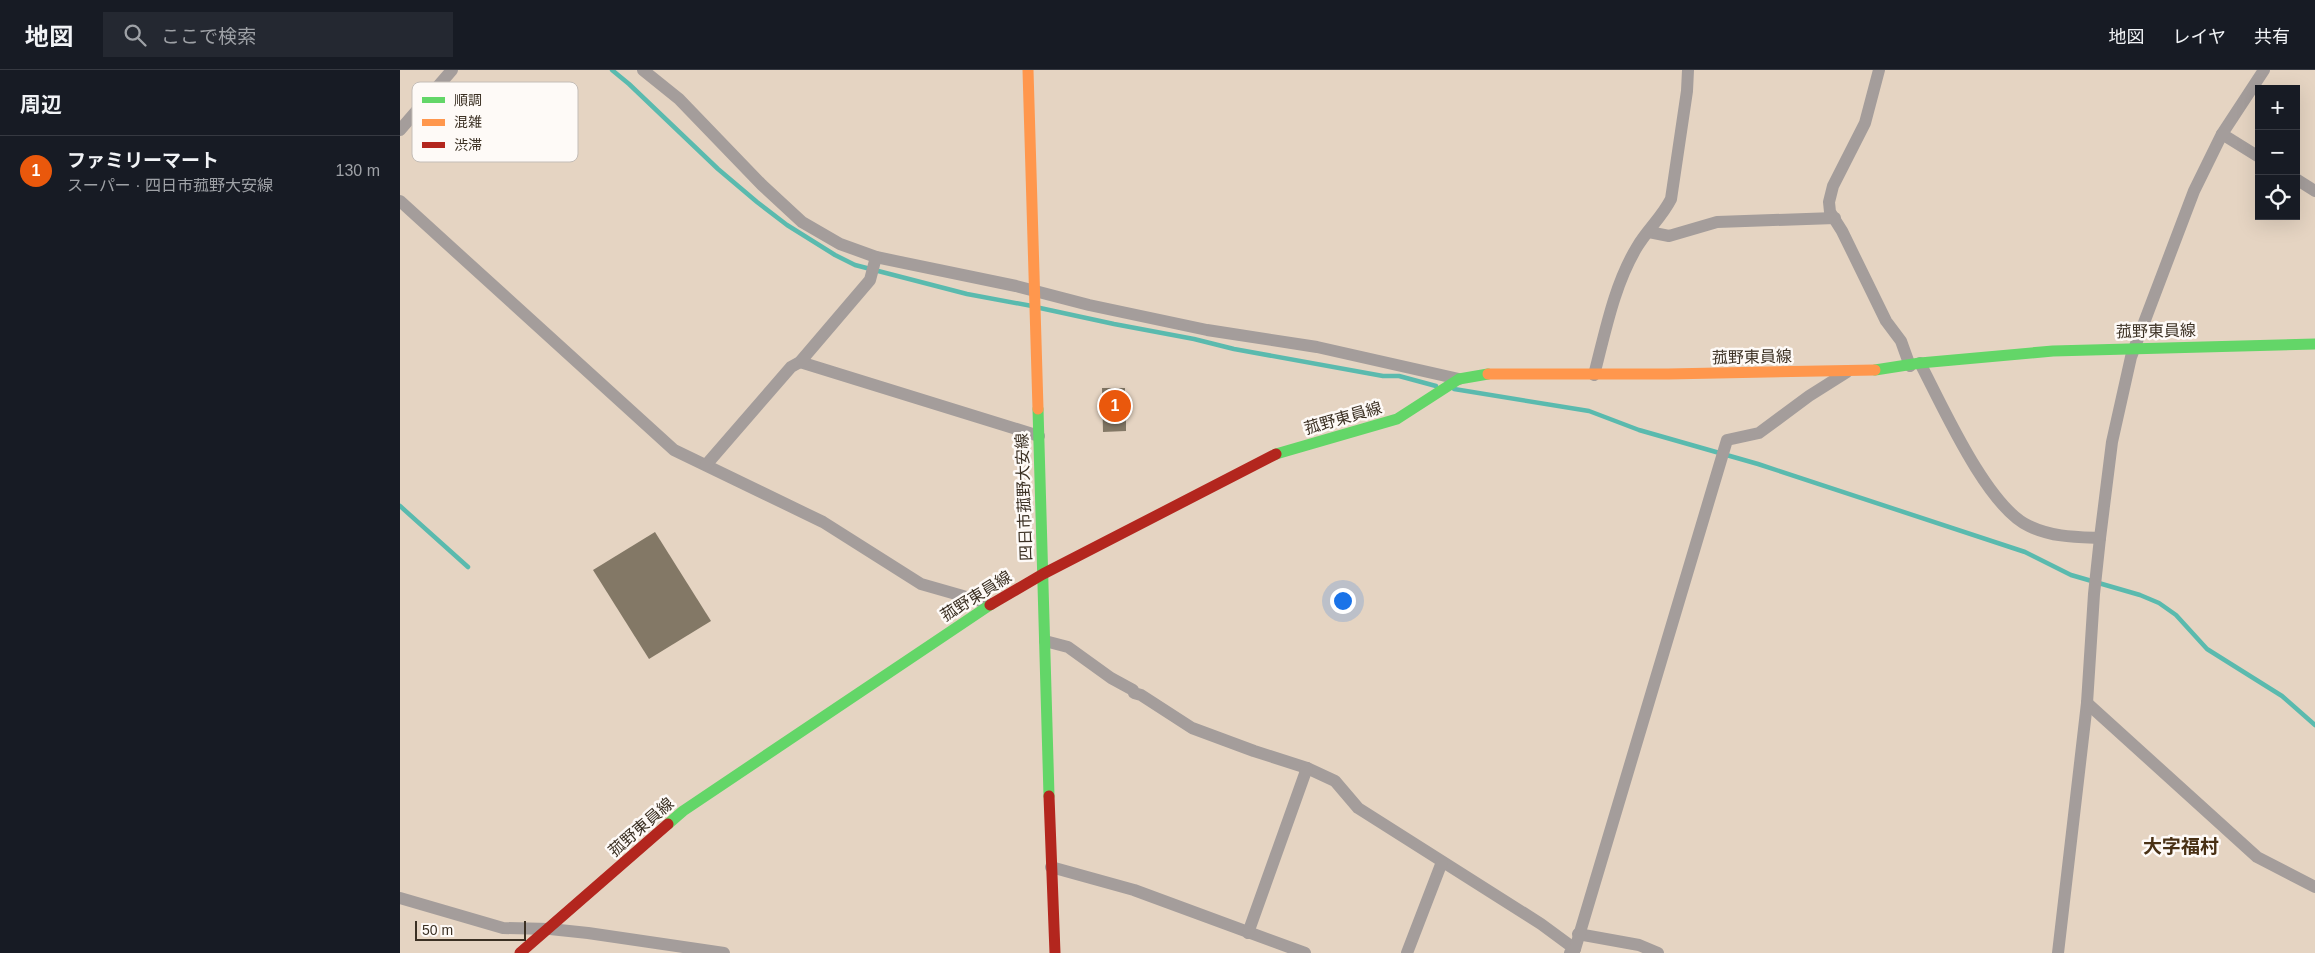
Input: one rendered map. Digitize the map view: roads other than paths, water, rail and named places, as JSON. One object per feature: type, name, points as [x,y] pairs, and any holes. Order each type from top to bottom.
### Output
[{"type":"main road","name":"四日市菰野大安線","points":[[1028,70],[1034,317],[1055,953]]},
{"type":"main road","name":"菰野東員線","points":[[520,953],[550,929],[683,811],[991,604],[1043,574],[1271,456],[1397,419],[1454,382],[1481,374],[1594,376],[1848,371],[2053,351],[2315,344]]},
{"type":"street","points":[[442,82],[452,70]]},
{"type":"street","points":[[643,70],[679,100],[762,185],[802,222],[840,244],[876,258],[1034,295],[1142,317],[1207,330],[1317,347],[1454,382]]},
{"type":"street","points":[[1594,376],[1609,317],[1626,270],[1638,246],[1671,200],[1687,91],[1688,70]]},
{"type":"street","points":[[1879,70],[1865,123],[1833,186],[1829,202],[1830,212],[1835,218],[1886,321],[1915,364],[1971,461],[2012,516],[2028,526],[2051,535],[2100,538]]},
{"type":"street","points":[[2058,953],[2087,703],[2094,594],[2100,538],[2112,442],[2131,357],[2190,201],[2222,134],[2264,70]]},
{"type":"street","points":[[400,130],[412,116]]},
{"type":"street","points":[[2222,134],[2255,155]]},
{"type":"street","points":[[2300,182],[2315,191]]},
{"type":"street","points":[[400,201],[674,450],[823,522],[921,584],[991,604]]},
{"type":"street","points":[[1649,232],[1670,236],[1717,222],[1835,218]]},
{"type":"street","points":[[706,465],[791,367],[800,362],[870,280],[876,258]]},
{"type":"street","points":[[800,362],[1039,436]]},
{"type":"street","points":[[1046,641],[1068,647],[1111,678],[1192,728],[1254,752],[1307,768],[1334,781],[1358,808],[1541,924],[1573,951],[1725,444],[1727,440],[1759,433],[1809,396],[1848,371]]},
{"type":"street","points":[[2087,703],[2256,857],[2315,887]]},
{"type":"street","points":[[1248,933],[1307,768]]},
{"type":"street","points":[[1407,953],[1442,862]]},
{"type":"street","points":[[1051,867],[1134,890],[1305,953]]},
{"type":"street","points":[[400,898],[503,928],[550,929],[724,953]]},
{"type":"street","points":[[1578,934],[1639,946],[1658,953]]},
{"type":"waterway","points":[[612,70],[718,169],[757,202],[787,225],[835,255],[855,265],[967,294],[1032,306]]},
{"type":"waterway","points":[[1040,308],[1194,339],[1234,349],[1383,376],[1399,376],[1436,386]]},
{"type":"waterway","points":[[1454,389],[1589,411],[1639,430],[1758,464],[2025,552],[2071,575],[2140,595],[2159,603],[2176,615],[2207,649],[2282,696],[2315,725]]},
{"type":"waterway","points":[[400,506],[468,567]]},
{"type":"place","name":"ファミリーマート","points":[[1115,406]]},
{"type":"district","name":"大字福村","points":[[2181,846]]}]
